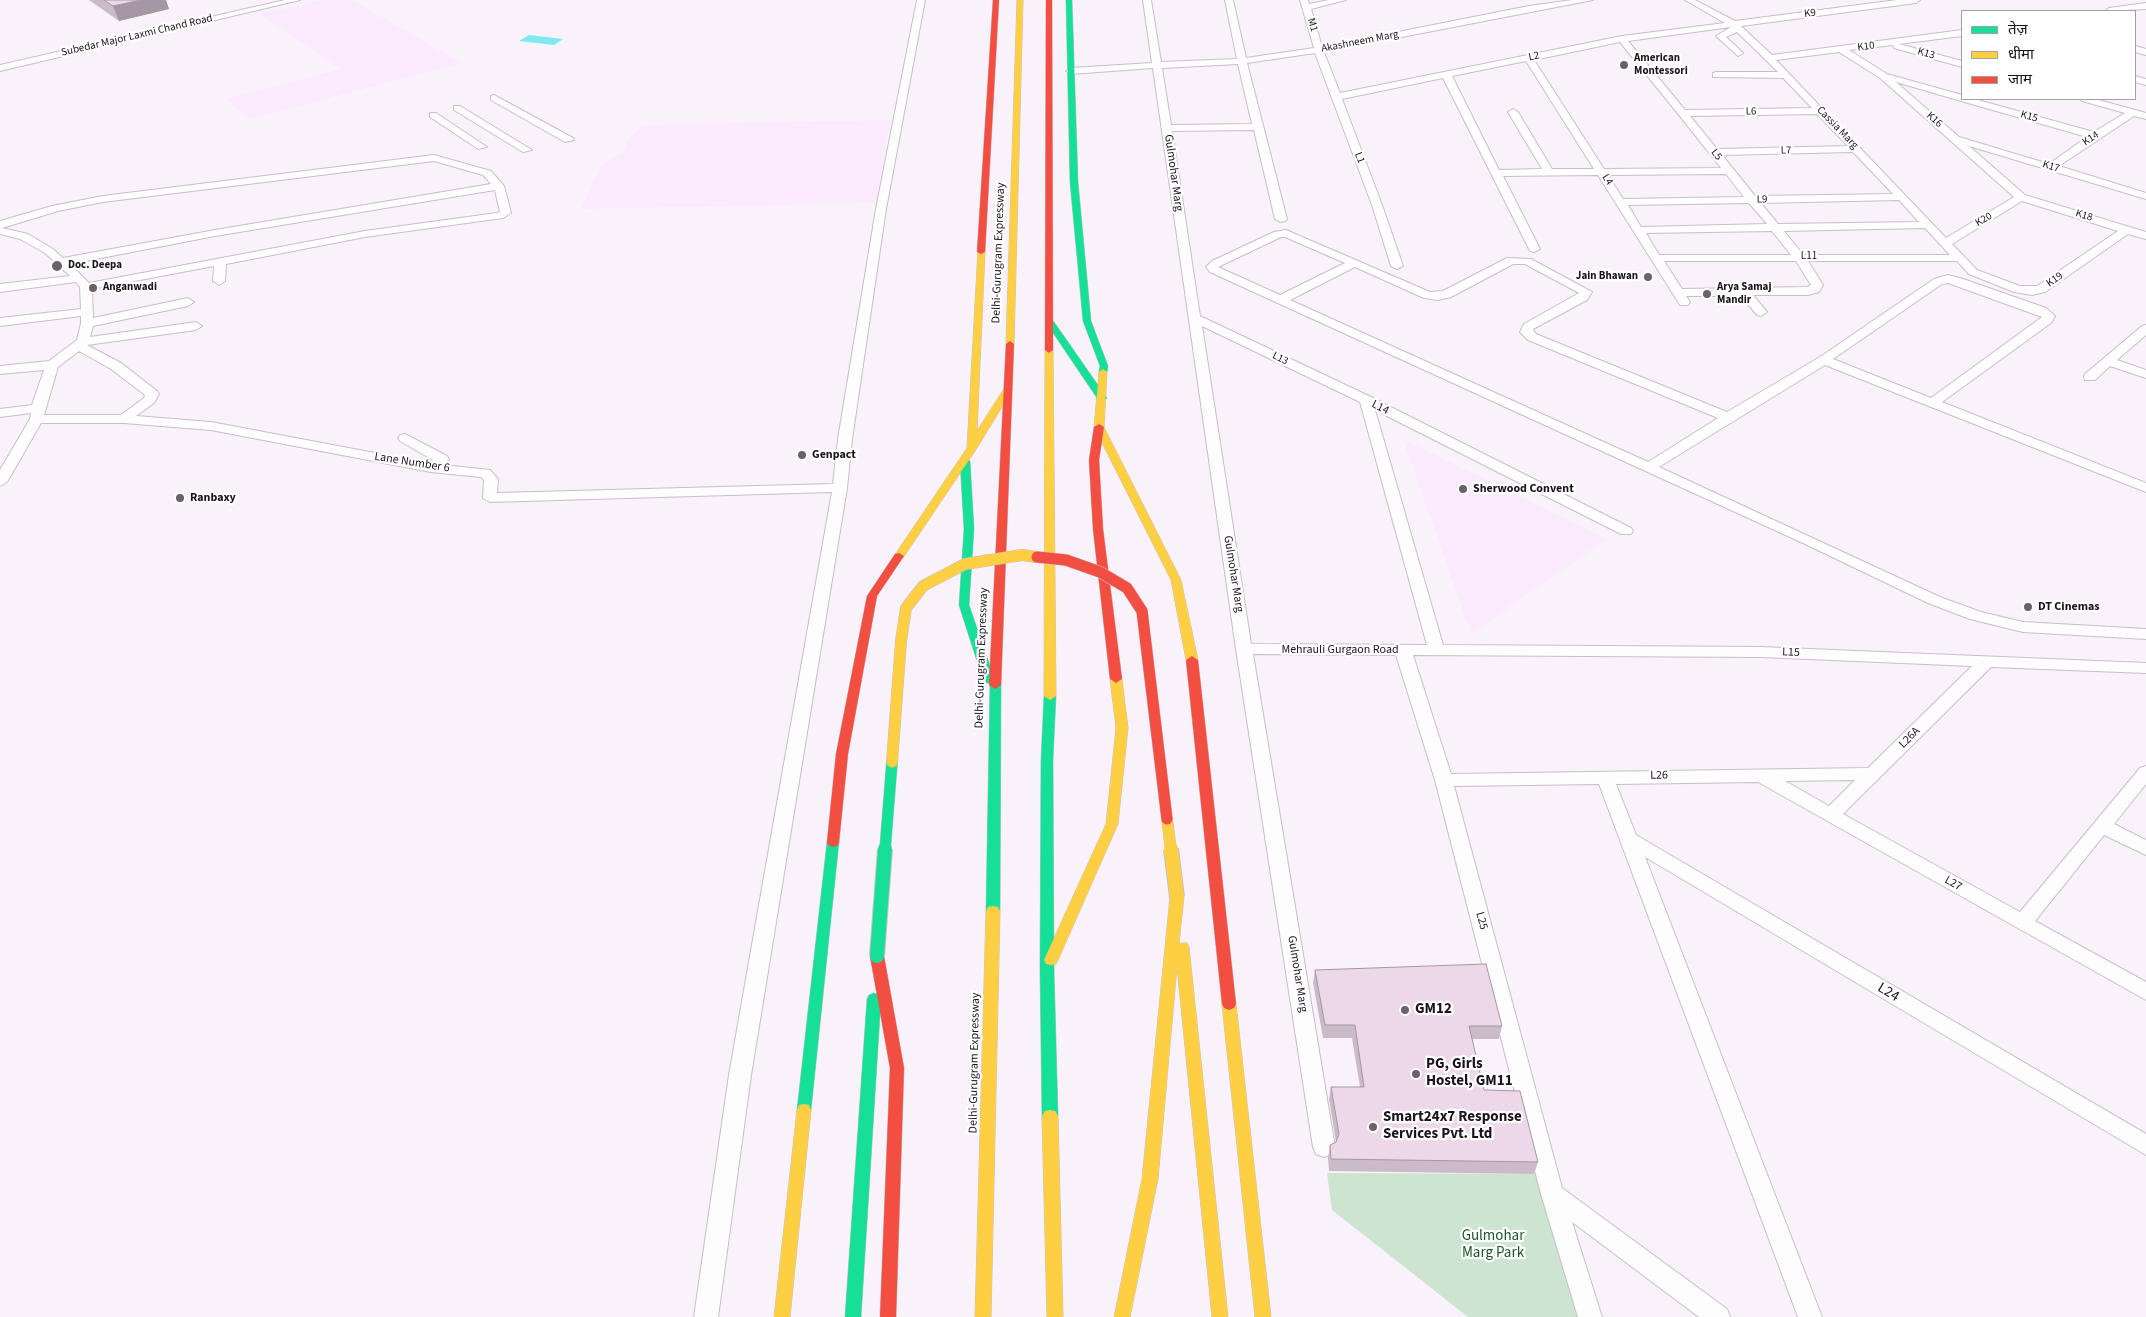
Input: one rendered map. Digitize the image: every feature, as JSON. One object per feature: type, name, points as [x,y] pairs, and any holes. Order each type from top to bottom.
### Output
[{"type":"main road","points":[[972,448],[985,166],[996,0]]},
{"type":"main road","name":"Delhi-Gurugram Expressway","points":[[983,1317],[994,848],[994,698],[1009,387],[1020,0]]},
{"type":"main road","points":[[1049,0],[1050,723],[1048,760],[1047,970],[1055,1317]]},
{"type":"main road","points":[[1047,970],[1112,824],[1122,728],[1098,529],[1094,460],[1104,366],[1087,322],[1074,182],[1069,0]]},
{"type":"main road","points":[[1049,322],[1102,398]]},
{"type":"main road","points":[[782,1317],[842,754],[872,596],[965,461],[1009,387]]},
{"type":"main road","points":[[1099,427],[1176,580],[1191,649],[1264,1317]]},
{"type":"main road","points":[[965,461],[969,529],[964,604],[994,698]]},
{"type":"main road","points":[[853,1317],[900,641],[906,608],[923,586],[965,564],[1022,555],[1066,560],[1100,572],[1127,588],[1142,611],[1177,897],[1220,1317]]},
{"type":"main road","points":[[1122,1317],[1150,1179],[1177,897]]},
{"type":"main road","points":[[877,956],[897,1068],[888,1317]]},
{"type":"street","name":"Subedar Major Laxmi Chand Road","points":[[0,68],[296,0]]},
{"type":"street","points":[[706,1317],[740,1075],[811,649],[840,488],[845,439],[881,209],[921,0]]},
{"type":"street","name":"Gulmohar Marg","points":[[1147,0],[1244,649],[1324,1147]]},
{"type":"street","points":[[1229,0],[1242,62],[1281,219]]},
{"type":"street","points":[[1305,4],[1342,0]]},
{"type":"street","name":"Akashneem Marg","points":[[1071,66],[1242,62],[1319,51],[1528,9],[1589,0]]},
{"type":"street","name":"Cassia Marg","points":[[1689,0],[1736,26],[1788,75],[1947,242],[1973,272]]},
{"type":"street","name":"K9","points":[[1736,26],[1916,0]]},
{"type":"street","name":"M1","points":[[1305,4],[1319,51]]},
{"type":"street","points":[[2116,10],[2146,6]]},
{"type":"street","points":[[1736,26],[1720,36],[1738,53]]},
{"type":"street","name":"L2","points":[[1336,98],[1622,38],[1736,26]]},
{"type":"street","name":"K10","points":[[1770,58],[1890,44],[1961,33]]},
{"type":"street","name":"L5","points":[[1622,38],[1800,257],[1809,273]]},
{"type":"street","name":"K13","points":[[1890,44],[1961,64]]},
{"type":"street","name":"K16","points":[[1842,50],[1883,76],[2022,197]]},
{"type":"street","name":"L1","points":[[1319,51],[1378,205],[1397,266]]},
{"type":"street","name":"L4","points":[[1528,58],[1682,298],[1744,292]]},
{"type":"street","points":[[1716,75],[1788,75]]},
{"type":"street","points":[[1447,76],[1534,249]]},
{"type":"street","name":"K15","points":[[1883,76],[1961,97]]},
{"type":"street","points":[[494,98],[569,140]]},
{"type":"street","name":"K15","points":[[1970,100],[2095,136]]},
{"type":"street","points":[[2089,100],[2146,116]]},
{"type":"street","points":[[456,108],[527,150]]},
{"type":"street","name":"L6","points":[[1682,113],[1821,111]]},
{"type":"street","points":[[1513,112],[1549,173]]},
{"type":"street","name":"K14","points":[[2051,167],[2133,112]]},
{"type":"street","points":[[433,115],[482,147]]},
{"type":"street","points":[[1166,128],[1258,127]]},
{"type":"street","name":"K17","points":[[1955,139],[2144,194]]},
{"type":"street","name":"L7","points":[[1714,152],[1857,149]]},
{"type":"street","points":[[0,225],[56,208],[103,199],[430,159],[438,159],[457,166],[480,169],[494,178],[500,186],[506,213],[449,208],[215,233],[60,262]]},
{"type":"street","points":[[1496,173],[1730,171]]},
{"type":"street","points":[[0,288],[82,282],[220,261],[365,234],[449,208],[500,186]]},
{"type":"street","name":"L9","points":[[1621,202],[1904,197]]},
{"type":"street","name":"K18","points":[[2022,197],[2146,236]]},
{"type":"street","name":"K20","points":[[1947,242],[2022,197]]},
{"type":"street","points":[[1639,230],[1930,225]]},
{"type":"street","name":"K19","points":[[1973,272],[2018,289],[2032,291],[2042,289],[2127,230]]},
{"type":"street","points":[[0,231],[24,236],[49,251],[82,282],[87,318],[81,344]]},
{"type":"street","points":[[1728,417],[1532,337],[1526,332],[1528,327],[1583,297],[1586,292],[1527,261],[1511,260],[1446,294],[1438,296],[1428,295],[1286,233],[1278,234],[1216,263],[1212,267],[1214,270],[1282,299],[1650,467],[1934,600],[1976,616],[2023,627],[2146,634]]},
{"type":"street","name":"L11","points":[[1656,258],[1961,258]]},
{"type":"street","points":[[219,281],[220,261]]},
{"type":"street","points":[[1282,299],[1355,263]]},
{"type":"street","points":[[1744,292],[1808,291],[1814,289],[1817,285],[1809,273]]},
{"type":"street","points":[[1650,467],[1728,417],[1824,360],[1938,281],[1948,279],[1959,281],[2042,311],[2049,316],[2047,320],[1932,403]]},
{"type":"street","points":[[1744,292],[1761,312]]},
{"type":"street","points":[[0,322],[87,318],[188,302]]},
{"type":"street","name":"L13","points":[[1195,318],[1366,400]]},
{"type":"street","points":[[0,370],[52,365],[81,344],[196,326]]},
{"type":"street","points":[[2090,377],[2145,329]]},
{"type":"street","points":[[81,344],[116,366],[152,394],[149,400],[124,419]]},
{"type":"street","points":[[1824,360],[2146,488]]},
{"type":"street","points":[[2108,361],[2146,374]]},
{"type":"street","points":[[2,476],[38,413],[52,365]]},
{"type":"street","name":"L14","points":[[1366,400],[1626,531]]},
{"type":"street","name":"L14","points":[[1366,400],[1436,650]]},
{"type":"street","name":"Lane Number 6","points":[[0,413],[38,413],[211,426],[430,468],[485,473],[491,479],[490,498],[840,488]]},
{"type":"street","points":[[405,438],[442,459],[430,468]]},
{"type":"street","name":"Mehrauli Gurgaon Road","points":[[1244,649],[1436,650]]},
{"type":"street","name":"L25","points":[[1403,650],[1444,780],[1552,1194]]},
{"type":"street","name":"L15","points":[[1436,650],[1761,652],[2146,668]]},
{"type":"street","name":"L26A","points":[[1831,815],[1988,660]]},
{"type":"street","points":[[2022,923],[2146,772]]},
{"type":"street","name":"L26","points":[[1444,780],[1874,774]]},
{"type":"street","name":"L27","points":[[1760,775],[2146,992]]},
{"type":"street","points":[[1605,777],[1810,1317]]},
{"type":"street","points":[[2102,826],[2146,848]]},
{"type":"street","name":"L24","points":[[1630,840],[2146,1146]]},
{"type":"street","points":[[1552,1194],[1590,1317]]},
{"type":"street","points":[[1552,1194],[1718,1317]]},
{"type":"shaded area","points":[[324,0],[352,0],[462,63],[250,119],[226,99],[340,69],[260,14]]},
{"type":"shaded area","points":[[890,120],[876,203],[581,209],[602,164],[623,152],[630,137],[642,125]]},
{"type":"shaded area","name":"Sherwood Convent","points":[[1403,439],[1607,539],[1471,634]]},
{"type":"green space","name":"Gulmohar Marg Park","points":[[1327,1173],[1542,1174],[1587,1317],[1468,1317],[1332,1210]]},
{"type":"water","points":[[529,35],[563,39],[554,45],[519,41]]},
{"type":"building","points":[[104,0],[141,0],[113,6]]},
{"type":"building","points":[[1486,964],[1502,1026],[1469,1026],[1484,1090],[1520,1091],[1538,1162],[1331,1159],[1330,1145],[1336,1142],[1339,1134],[1331,1087],[1364,1087],[1355,1025],[1325,1025],[1315,970]]},
{"type":"traffic: fast","points":[[1069,0],[1074,182],[1087,321],[1104,366],[1103,372]]},
{"type":"traffic: fast","points":[[1049,321],[1102,398]]},
{"type":"traffic: fast","points":[[965,461],[969,529],[964,605],[989,680]]},
{"type":"traffic: fast","points":[[993,911],[995,685]]},
{"type":"traffic: fast","points":[[1050,696],[1047,760],[1047,970],[1050,1116]]},
{"type":"traffic: fast","points":[[877,956],[892,762]]},
{"type":"traffic: fast","points":[[804,1110],[833,842]]},
{"type":"traffic: fast","points":[[853,1317],[874,999]]},
{"type":"traffic: slow","points":[[1010,344],[1020,0]]},
{"type":"traffic: slow","points":[[899,556],[972,448],[981,252]]},
{"type":"traffic: slow","points":[[1049,350],[1050,696]]},
{"type":"traffic: slow","points":[[1103,372],[1099,427],[1176,580],[1192,660]]},
{"type":"traffic: slow","points":[[972,448],[1008,389]]},
{"type":"traffic: slow","points":[[892,762],[901,641],[906,608],[923,586],[965,564],[1022,555],[1037,557]]},
{"type":"traffic: slow","points":[[1051,960],[1112,824],[1122,728],[1116,679]]},
{"type":"traffic: slow","points":[[1167,819],[1177,897]]},
{"type":"traffic: slow","points":[[1122,1317],[1150,1179],[1177,897]]},
{"type":"traffic: slow","points":[[983,1317],[993,911]]},
{"type":"traffic: slow","points":[[1182,947],[1220,1317]]},
{"type":"traffic: slow","points":[[1229,1004],[1263,1317]]},
{"type":"traffic: slow","points":[[782,1317],[804,1110]]},
{"type":"traffic: slow","points":[[1050,1116],[1055,1317]]},
{"type":"traffic: jam","points":[[981,252],[996,0]]},
{"type":"traffic: jam","points":[[1049,0],[1049,350]]},
{"type":"traffic: jam","points":[[995,685],[1010,344]]},
{"type":"traffic: jam","points":[[1099,427],[1094,460],[1098,529],[1116,679]]},
{"type":"traffic: jam","points":[[833,842],[842,754],[872,596],[899,556]]},
{"type":"traffic: jam","points":[[1037,557],[1066,560],[1100,572],[1127,588],[1142,611],[1167,819]]},
{"type":"traffic: jam","points":[[1192,660],[1229,1004]]},
{"type":"traffic: jam","points":[[877,956],[897,1068],[888,1317]]},
{"type":"place","name":"American Montessori","points":[[1624,65]]},
{"type":"place","name":"Doc. Deepa","points":[[57,266]]},
{"type":"place","name":"Jain Bhawan","points":[[1648,277]]},
{"type":"place","name":"Anganwadi","points":[[93,288]]},
{"type":"place","name":"Arya Samaj Mandir","points":[[1707,294]]},
{"type":"place","name":"Genpact","points":[[802,455]]},
{"type":"place","name":"Sherwood Convent","points":[[1463,489]]},
{"type":"place","name":"Ranbaxy","points":[[180,498]]},
{"type":"place","name":"DT Cinemas","points":[[2028,607]]},
{"type":"place","name":"GM12","points":[[1405,1010]]},
{"type":"place","name":"PG, Girls Hostel, GM11","points":[[1416,1074]]},
{"type":"place","name":"Smart24x7 Response Services Pvt. Ltd","points":[[1373,1127]]}]
